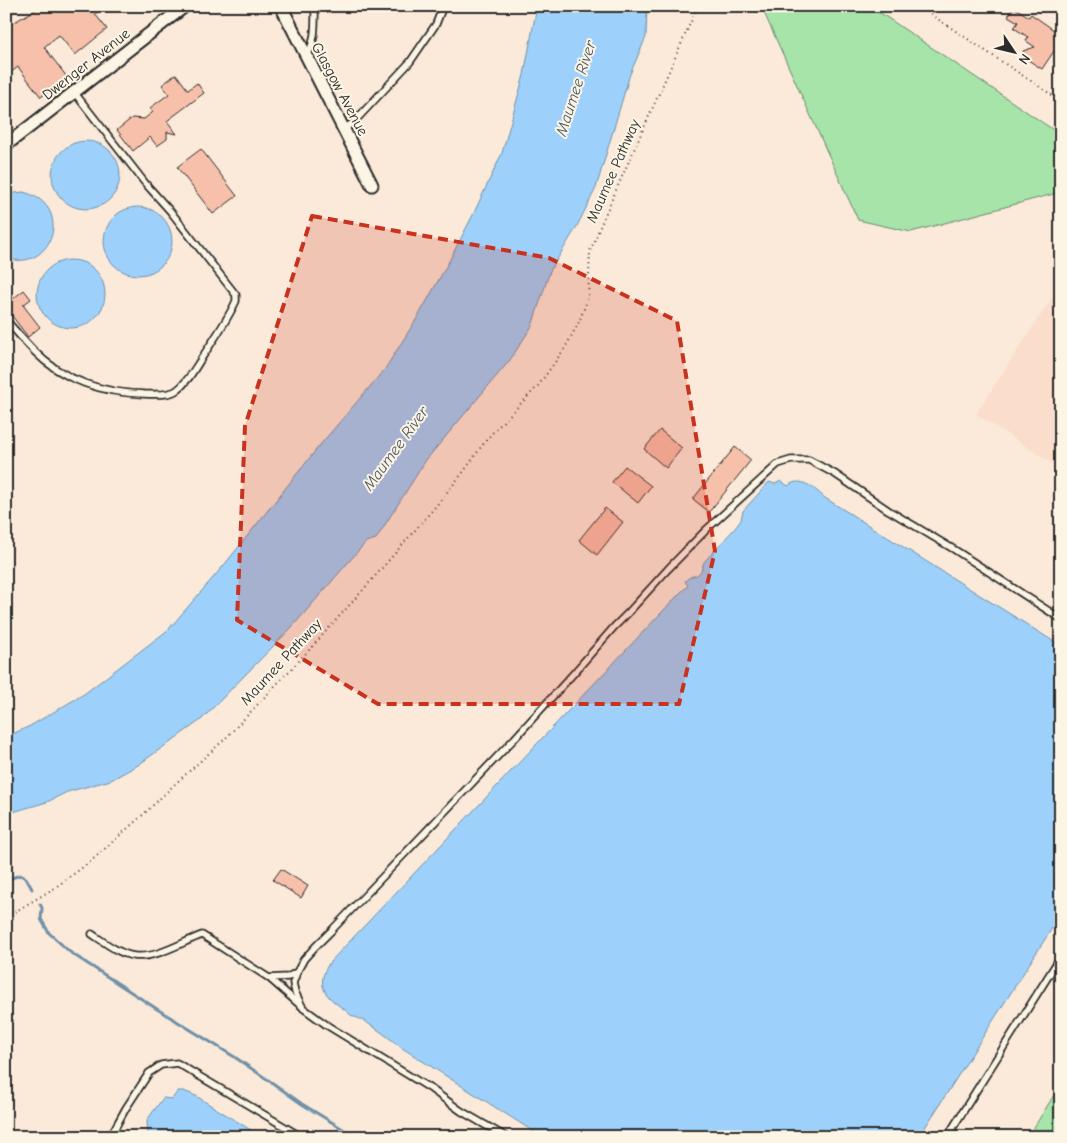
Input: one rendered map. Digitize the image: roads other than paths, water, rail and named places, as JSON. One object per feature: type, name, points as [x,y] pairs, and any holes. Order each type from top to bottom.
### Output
[{"type":"street","name":"Dwenger Avenue","points":[[6,145],[185,6]]},
{"type":"street","name":"Glasgow Avenue","points":[[281,6],[372,185]]},
{"type":"lane","points":[[306,57],[310,51],[315,32],[315,6]]},
{"type":"lane","points":[[344,129],[354,122],[410,62],[436,24],[443,6]]},
{"type":"lane","points":[[6,320],[34,352],[49,365],[71,378],[93,387],[109,390],[134,394],[162,394],[177,390],[189,378],[236,301],[236,295],[74,92]]},
{"type":"lane","points":[[303,1008],[293,984],[304,959],[514,739],[586,660],[614,626],[668,569],[778,464],[792,460],[809,460],[835,474],[888,510],[955,550],[1061,619]]},
{"type":"lane","points":[[92,934],[114,948],[134,956],[148,956],[202,935],[269,978],[303,1008],[328,1026],[432,1090],[461,1111],[506,1137]]},
{"type":"lane","points":[[947,1137],[1061,956]]},
{"type":"lane","points":[[269,978],[288,977],[297,972]]},
{"type":"lane","points":[[110,1137],[149,1072],[161,1065],[176,1063],[302,1137]]},
{"type":"water","name":"Maumee River","points":[[537,6],[647,6],[646,37],[630,74],[596,188],[576,228],[550,271],[532,326],[510,360],[426,460],[376,539],[366,542],[293,626],[201,720],[138,765],[111,780],[67,792],[47,802],[6,814],[6,737],[30,726],[84,694],[168,630],[225,564],[320,445],[385,369],[419,315],[448,263],[502,153],[524,75]]},
{"type":"water","points":[[86,141],[99,144],[110,151],[117,162],[120,175],[117,188],[110,199],[99,206],[86,209],[73,206],[62,199],[55,188],[52,175],[55,162],[62,151],[73,144]]},
{"type":"water","points":[[23,192],[39,199],[49,210],[53,222],[52,235],[46,247],[36,256],[22,260],[6,258],[6,195]]},
{"type":"water","points":[[138,207],[151,210],[162,217],[169,228],[172,241],[169,254],[162,265],[151,272],[138,275],[125,272],[114,265],[107,254],[104,241],[107,228],[114,217],[125,210]]},
{"type":"water","points":[[71,260],[84,263],[95,270],[102,281],[105,294],[102,307],[95,318],[84,325],[71,328],[58,325],[47,318],[40,307],[37,294],[40,281],[47,270],[58,263]]},
{"type":"water","points":[[781,481],[788,486],[797,482],[807,484],[825,498],[1061,646],[1061,914],[919,1137],[542,1137],[402,1048],[369,1024],[350,1014],[331,999],[324,989],[323,977],[325,970],[330,962],[688,586],[685,581],[701,571],[704,562],[736,527],[741,520],[743,511],[769,482],[775,484]]},
{"type":"water","points":[[178,1091],[184,1091],[196,1096],[262,1137],[148,1137],[147,1120],[163,1098],[172,1099]]},
{"type":"waterway","points":[[6,880],[20,875],[26,878],[32,889]]},
{"type":"waterway","points":[[40,904],[42,908],[41,919],[49,933],[71,953],[233,1056],[302,1104],[356,1137]]}]
